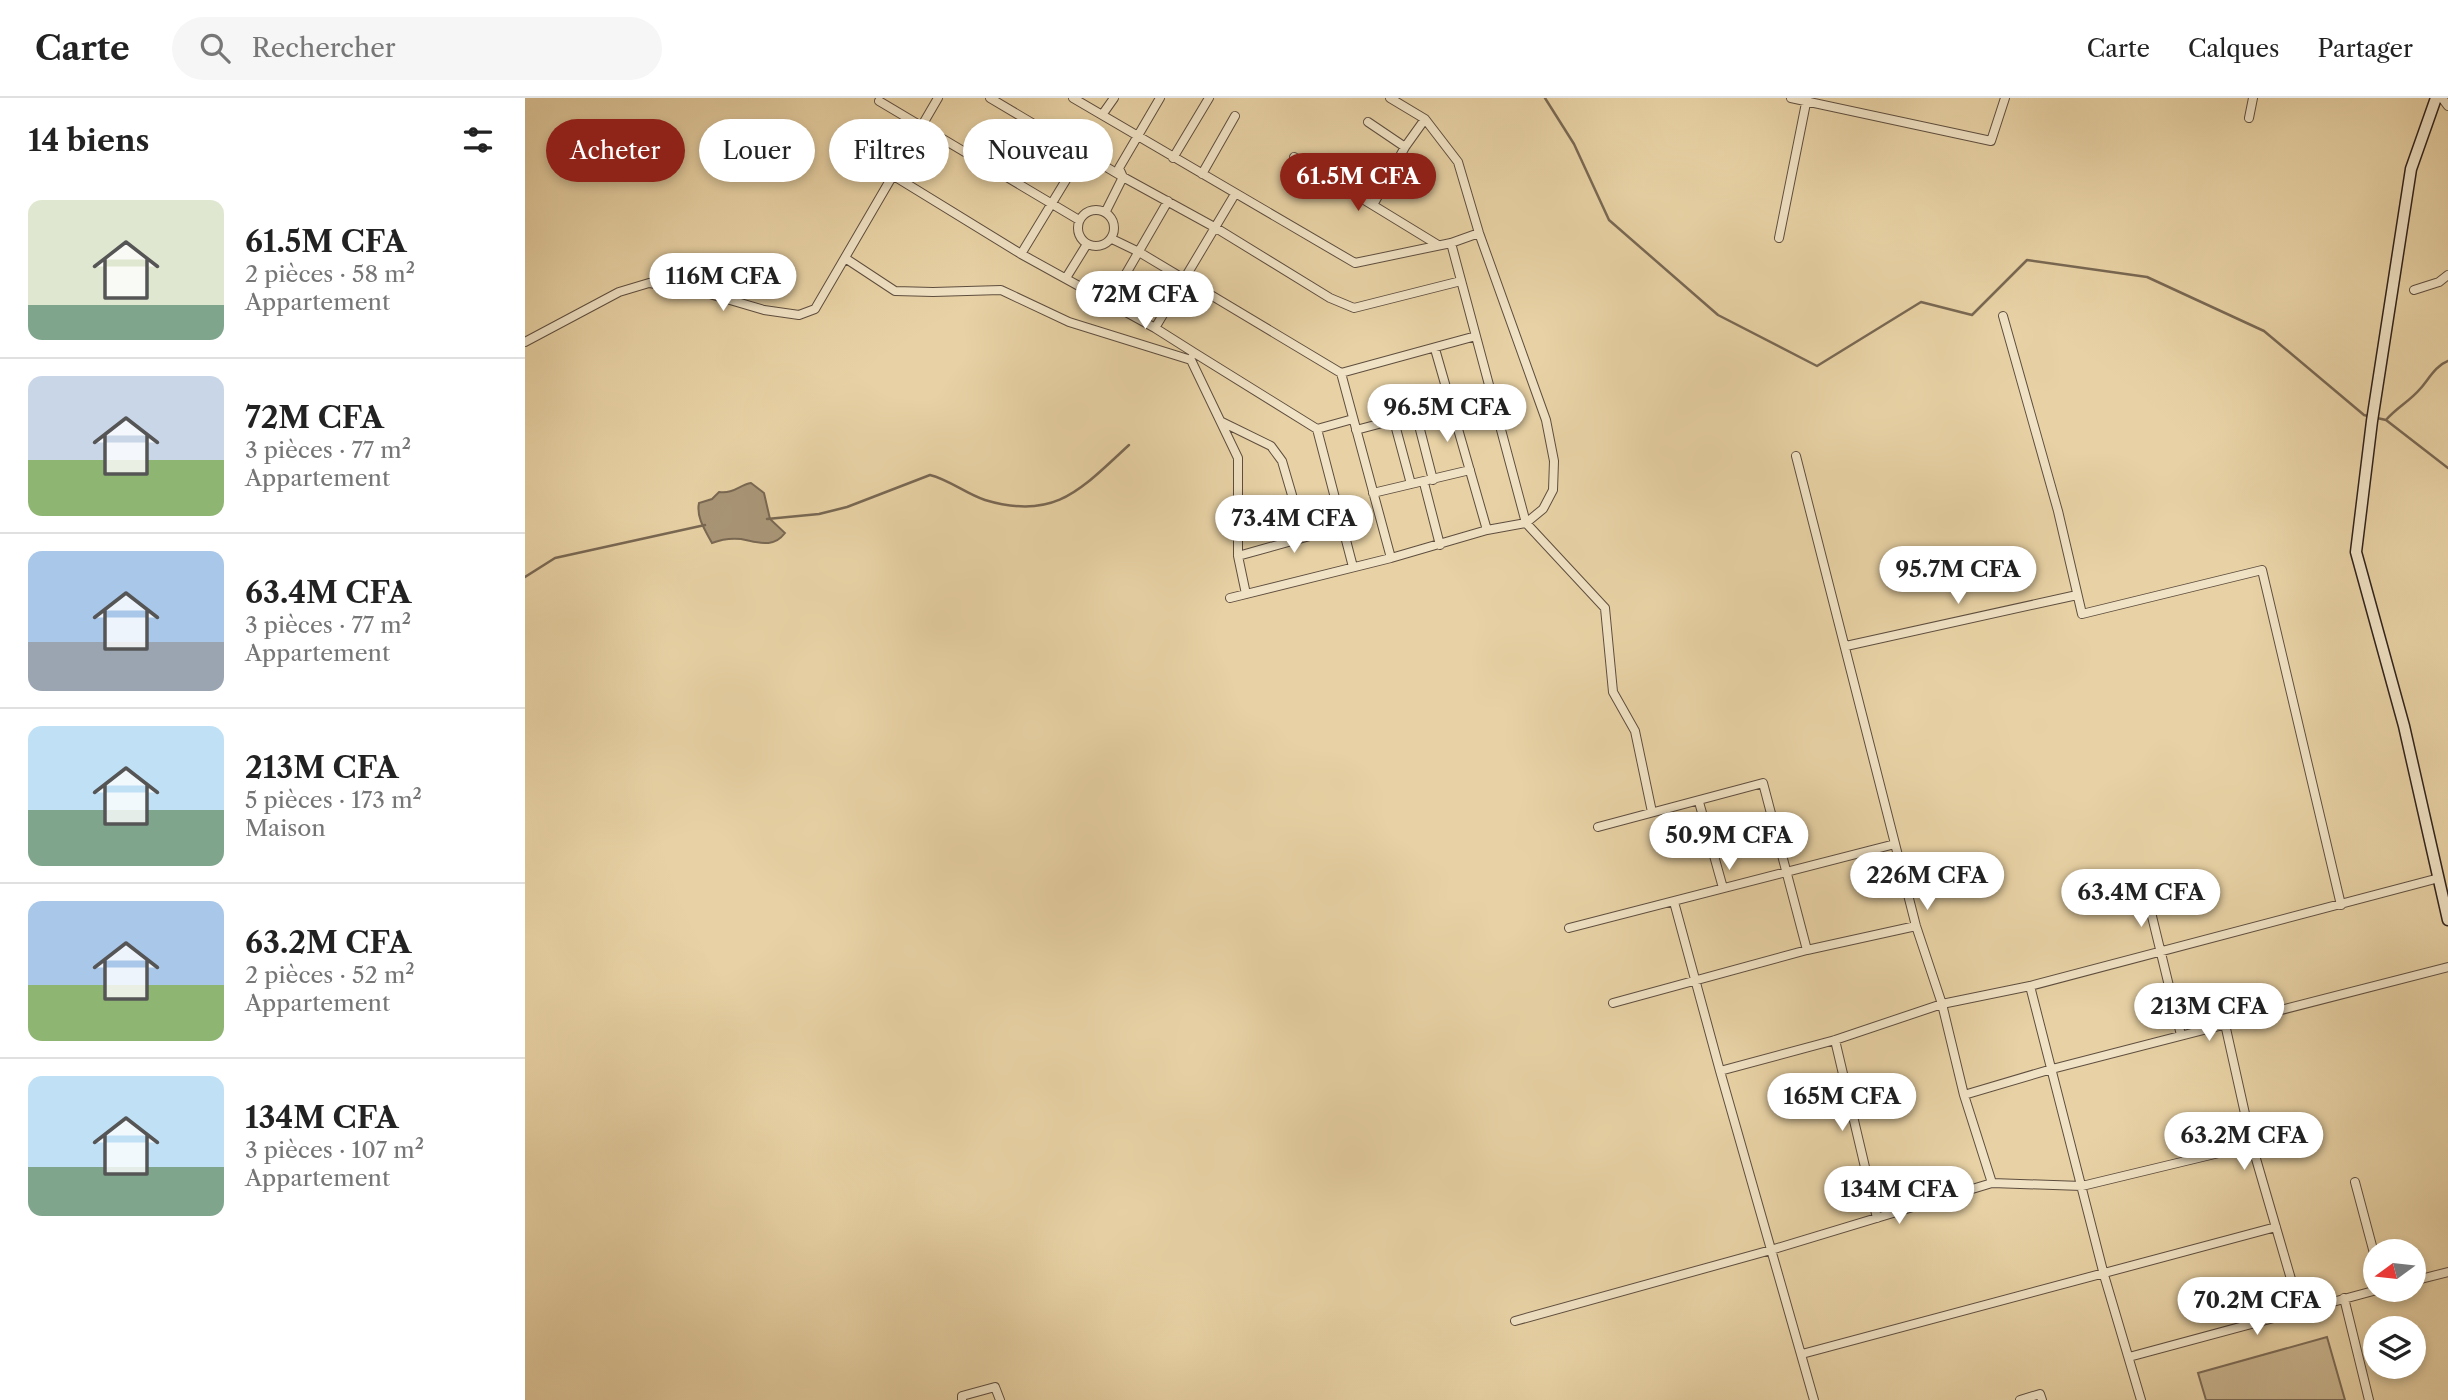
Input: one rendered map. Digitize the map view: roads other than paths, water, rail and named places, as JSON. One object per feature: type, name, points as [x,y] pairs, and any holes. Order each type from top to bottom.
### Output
[{"type":"street","points":[[926,119],[937,98]]},
{"type":"street","points":[[990,98],[1029,119]]},
{"type":"street","points":[[1073,98],[1355,263],[1451,243],[1479,233]]},
{"type":"street","points":[[1103,115],[1114,98]]},
{"type":"street","points":[[1123,177],[1119,168],[1160,98]]},
{"type":"street","points":[[1173,158],[1209,98]]},
{"type":"street","points":[[1230,598],[1391,558],[1487,530],[1526,523],[1543,509],[1553,490],[1554,461],[1546,420],[1479,233],[1458,162],[1425,119],[1390,98]]},
{"type":"street","points":[[1791,98],[1991,141],[2005,98]]},
{"type":"street","points":[[2249,118],[2253,98]]},
{"type":"street","points":[[2436,98],[2411,169],[2372,417],[2357,552],[2404,726],[2448,920]]},
{"type":"street","points":[[2442,98],[2448,106]]},
{"type":"street","points":[[1779,238],[1807,100]]},
{"type":"street","points":[[879,101],[907,119]]},
{"type":"street","points":[[1202,174],[1235,116]]},
{"type":"street","points":[[1373,205],[1405,147],[1425,119]]},
{"type":"street","points":[[1368,122],[1405,147]]},
{"type":"street","points":[[949,144],[1079,220]]},
{"type":"street","points":[[1294,157],[1438,245]]},
{"type":"street","points":[[1113,171],[1216,228],[1330,298],[1354,308],[1461,281]]},
{"type":"street","points":[[1106,211],[1123,177]]},
{"type":"street","points":[[525,342],[619,292],[649,283],[696,290],[764,310],[799,315],[808,313],[815,309],[890,182]]},
{"type":"street","points":[[904,182],[1021,254],[1155,328],[1192,356],[1317,429],[1353,567]]},
{"type":"street","points":[[1021,254],[1064,182]]},
{"type":"street","points":[[1155,328],[1235,194]]},
{"type":"street","points":[[1109,303],[1168,201]]},
{"type":"street","points":[[1079,220],[1091,210],[1106,211]]},
{"type":"street","points":[[1079,220],[1079,234],[1087,244],[1101,246],[1112,239],[1115,224],[1106,211]]},
{"type":"street","points":[[1112,239],[1139,251],[1341,373],[1391,558]]},
{"type":"street","points":[[1451,243],[1526,523],[1605,608],[1613,692],[1635,731],[1652,812]]},
{"type":"street","points":[[1066,278],[1087,244]]},
{"type":"street","points":[[845,258],[895,291],[1001,290],[1069,322],[1192,356]]},
{"type":"street","points":[[2414,290],[2439,282],[2448,275]]},
{"type":"street","points":[[2003,316],[2058,511],[2082,614],[2262,570],[2341,905]]},
{"type":"street","points":[[1341,373],[1476,336]]},
{"type":"street","points":[[1435,349],[1487,530]]},
{"type":"street","points":[[1192,356],[1238,458],[1238,556],[1246,594]]},
{"type":"street","points":[[1356,430],[1452,407],[1492,394]]},
{"type":"street","points":[[1416,414],[1433,480]]},
{"type":"street","points":[[1317,429],[1353,419]]},
{"type":"street","points":[[1394,421],[1411,484]]},
{"type":"street","points":[[1222,422],[1271,446],[1282,461],[1304,537]]},
{"type":"street","points":[[1796,456],[1916,926],[1942,1004],[1964,1095],[1992,1183]]},
{"type":"street","points":[[1373,493],[1470,470]]},
{"type":"street","points":[[1424,482],[1440,545]]},
{"type":"street","points":[[1238,556],[1342,527]]},
{"type":"street","points":[[1846,646],[2077,595]]},
{"type":"street","points":[[1598,827],[1763,783],[1807,950]]},
{"type":"street","points":[[1699,802],[1723,888]]},
{"type":"street","points":[[1569,928],[1895,844]]},
{"type":"street","points":[[1720,1070],[1835,1040],[1942,1004],[2030,986],[2439,878]]},
{"type":"street","points":[[2148,900],[2181,1035]]},
{"type":"street","points":[[1674,902],[1814,1400]]},
{"type":"street","points":[[1613,1003],[1807,950],[1916,926]]},
{"type":"street","points":[[1964,1095],[2052,1069],[2448,967]]},
{"type":"street","points":[[2030,986],[2104,1275],[2141,1400]]},
{"type":"street","points":[[2225,1024],[2252,1144],[2300,1310]]},
{"type":"street","points":[[1835,1040],[1877,1218]]},
{"type":"street","points":[[1515,1321],[1771,1250],[1992,1183],[2082,1186],[2252,1144]]},
{"type":"street","points":[[2355,1182],[2370,1239]]},
{"type":"street","points":[[1802,1354],[2276,1227]]},
{"type":"street","points":[[2426,1278],[2448,1272]]},
{"type":"street","points":[[2129,1357],[2363,1293]]},
{"type":"street","points":[[2344,1298],[2369,1400]]},
{"type":"street","points":[[962,1400],[962,1396],[995,1387],[1000,1400]]},
{"type":"street","points":[[2020,1400],[2040,1394],[2042,1400]]},
{"type":"waterway","points":[[1545,98],[1574,144],[1609,220],[1718,315],[1817,366],[1921,302],[1972,315],[2027,260],[2147,277],[2264,331],[2364,415],[2371,417]]},
{"type":"waterway","points":[[2386,420],[2416,393],[2436,369],[2448,361]]},
{"type":"waterway","points":[[2377,418],[2386,420],[2448,468]]},
{"type":"waterway","points":[[767,519],[819,514],[847,507],[930,475],[985,500],[1009,506],[1048,504],[1080,488],[1129,445]]},
{"type":"waterway","points":[[525,577],[555,558],[705,525]]}]
